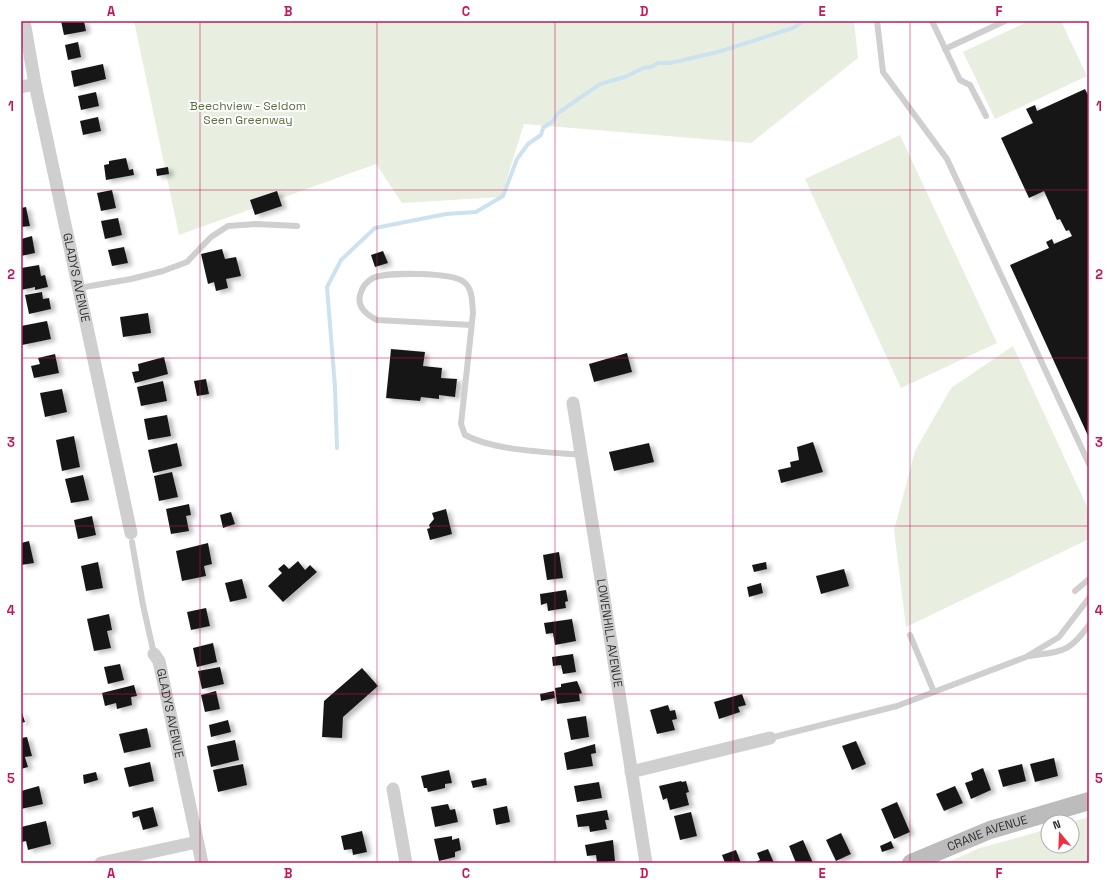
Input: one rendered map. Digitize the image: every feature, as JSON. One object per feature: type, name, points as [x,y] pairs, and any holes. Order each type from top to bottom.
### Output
[{"type":"street","name":"GLADYS AVENUE","points":[[24,21],[132,538]]},
{"type":"street","points":[[21,87],[36,84]]},
{"type":"street","name":"LOWENHILL AVENUE","points":[[573,403],[646,863]]},
{"type":"street","name":"GLADYS AVENUE","points":[[154,654],[159,661],[202,863]]},
{"type":"street","points":[[632,772],[770,738]]},
{"type":"street","points":[[393,789],[406,863]]},
{"type":"street","name":"CRANE AVENUE","points":[[911,863],[990,830],[1089,801]]},
{"type":"street","points":[[101,863],[197,842]]},
{"type":"lane","points":[[877,21],[883,72],[947,159],[1089,464]]},
{"type":"lane","points":[[932,21],[960,80],[970,84],[986,116]]},
{"type":"lane","points":[[945,49],[1005,21]]},
{"type":"lane","points":[[79,288],[163,272],[187,262],[211,237],[228,226],[256,224],[297,226]]},
{"type":"lane","points":[[471,325],[377,320],[364,313],[359,300],[362,287],[371,279],[384,275],[450,276],[464,282],[472,296],[473,313],[461,424],[465,435],[474,440],[491,444],[582,455]]},
{"type":"lane","name":"GLADYS AVENUE","points":[[132,538],[143,605],[154,654]]},
{"type":"lane","points":[[1075,591],[1089,579]]},
{"type":"lane","points":[[770,738],[896,706],[1026,656],[1060,637],[1089,598]]},
{"type":"lane","points":[[1026,656],[1062,651],[1077,642],[1089,625]]},
{"type":"lane","points":[[910,635],[934,692]]},
{"type":"green space","name":"Beechview - Seldom Seen Greenway","points":[[134,21],[854,21],[858,58],[751,143],[524,124],[501,197],[402,203],[376,164],[179,235]]},
{"type":"green space","points":[[1029,21],[1061,21],[1087,76],[995,119],[963,52]]},
{"type":"green space","points":[[900,135],[997,343],[901,388],[805,179]]},
{"type":"green space","points":[[1013,346],[1089,511],[1089,539],[906,627],[894,530],[915,451],[951,388]]},
{"type":"green space","points":[[1089,817],[1089,863],[946,863],[980,848],[1040,831],[1040,854],[1080,854],[1080,820]]},
{"type":"building","points":[[61,21],[84,21],[86,31],[64,35]]},
{"type":"building","points":[[78,42],[81,57],[68,60],[65,45]]},
{"type":"building","points":[[103,64],[106,79],[74,87],[71,71]]},
{"type":"building","points":[[1085,89],[1089,97],[1089,438],[1010,265],[1049,248],[1046,242],[1052,239],[1054,244],[1072,236],[1069,230],[1066,231],[1060,219],[1057,220],[1044,191],[1029,198],[1001,138],[1033,123],[1026,109],[1035,105],[1037,111]]},
{"type":"building","points":[[96,92],[99,106],[81,110],[78,96]]},
{"type":"building","points":[[98,117],[101,131],[83,135],[80,121]]},
{"type":"building","points":[[126,158],[129,170],[133,169],[134,175],[106,180],[104,165],[109,164],[109,161]]},
{"type":"building","points":[[168,167],[169,174],[157,176],[156,169]]},
{"type":"building","points":[[112,190],[116,208],[101,211],[97,193]]},
{"type":"building","points":[[277,191],[282,206],[255,215],[250,200]]},
{"type":"building","points":[[26,207],[30,226],[21,227],[21,208]]},
{"type":"building","points":[[118,218],[122,235],[105,239],[101,221]]},
{"type":"building","points":[[32,236],[35,253],[21,256],[21,239]]},
{"type":"building","points":[[124,247],[128,263],[112,266],[108,250]]},
{"type":"building","points":[[222,249],[225,259],[236,257],[241,276],[226,279],[228,288],[216,291],[214,282],[208,284],[201,254]]},
{"type":"building","points":[[383,251],[388,263],[375,267],[371,255]]},
{"type":"building","points":[[39,265],[41,276],[45,275],[48,287],[35,290],[35,287],[21,290],[21,268]]},
{"type":"building","points":[[42,292],[43,299],[49,298],[51,309],[29,314],[25,295]]},
{"type":"building","points":[[148,313],[151,333],[123,337],[120,317]]},
{"type":"building","points":[[47,321],[51,339],[22,345],[21,326]]},
{"type":"building","points":[[391,349],[425,352],[423,366],[442,368],[441,378],[457,379],[455,397],[439,395],[439,399],[421,397],[420,401],[386,398]]},
{"type":"building","points":[[627,353],[632,372],[594,382],[589,364]]},
{"type":"building","points":[[55,354],[59,373],[34,378],[31,366],[40,364],[38,358]]},
{"type":"building","points":[[164,357],[168,374],[135,383],[132,372],[139,371],[138,364]]},
{"type":"building","points":[[206,379],[209,394],[197,396],[194,381]]},
{"type":"building","points":[[163,381],[167,401],[141,406],[137,387]]},
{"type":"building","points":[[62,389],[67,412],[45,417],[40,393]]},
{"type":"building","points":[[167,415],[171,436],[148,440],[144,419]]},
{"type":"building","points":[[74,436],[80,467],[62,471],[56,440]]},
{"type":"building","points":[[813,442],[823,472],[781,483],[778,470],[791,467],[790,462],[799,460],[797,447]]},
{"type":"building","points":[[177,443],[182,466],[153,473],[148,450]]},
{"type":"building","points":[[649,443],[654,462],[614,471],[609,452]]},
{"type":"building","points":[[172,472],[178,497],[159,501],[154,476]]},
{"type":"building","points":[[83,475],[89,500],[71,503],[65,479]]},
{"type":"building","points":[[189,504],[191,515],[186,516],[189,531],[171,534],[166,509]]},
{"type":"building","points":[[446,509],[452,534],[430,540],[427,529],[430,528],[429,525],[434,519],[432,513]]},
{"type":"building","points":[[231,512],[235,524],[223,528],[220,515]]},
{"type":"building","points":[[92,516],[96,535],[78,539],[74,520]]},
{"type":"building","points":[[29,541],[34,563],[21,565],[21,543]]},
{"type":"building","points":[[208,543],[212,564],[204,566],[206,576],[182,581],[176,551]]},
{"type":"building","points":[[559,552],[563,578],[547,580],[543,555]]},
{"type":"building","points":[[298,561],[305,570],[310,565],[317,572],[283,602],[268,586],[282,573],[278,569],[284,564],[289,569]]},
{"type":"building","points":[[98,562],[103,588],[86,591],[81,566]]},
{"type":"building","points":[[766,562],[767,569],[754,572],[752,565]]},
{"type":"building","points":[[844,569],[849,586],[821,594],[816,576]]},
{"type":"building","points":[[242,579],[247,598],[230,602],[225,583]]},
{"type":"building","points":[[761,583],[763,593],[749,597],[747,587]]},
{"type":"building","points":[[566,590],[568,601],[565,602],[566,608],[548,611],[547,603],[541,605],[540,594]]},
{"type":"building","points":[[206,608],[210,626],[191,630],[187,612]]},
{"type":"building","points":[[109,614],[112,630],[107,631],[111,648],[94,651],[87,619]]},
{"type":"building","points":[[572,619],[576,641],[555,645],[553,633],[546,634],[544,623]]},
{"type":"building","points":[[213,643],[217,662],[197,667],[193,648]]},
{"type":"building","points":[[573,654],[576,672],[563,674],[561,665],[553,666],[552,657]]},
{"type":"building","points":[[120,664],[124,680],[108,684],[104,667]]},
{"type":"building","points":[[220,667],[224,684],[202,689],[198,671]]},
{"type":"building","points":[[362,668],[378,686],[343,717],[342,738],[322,737],[324,701]]},
{"type":"building","points":[[577,681],[582,693],[579,694],[580,701],[557,704],[555,688],[561,687],[561,684]]},
{"type":"building","points":[[134,685],[137,696],[131,697],[132,705],[117,709],[116,703],[105,706],[102,693]]},
{"type":"building","points":[[216,691],[220,709],[205,712],[201,695]]},
{"type":"building","points":[[554,691],[555,698],[541,701],[540,694]]},
{"type":"building","points":[[742,694],[746,705],[738,707],[740,712],[719,719],[714,702]]},
{"type":"building","points":[[668,705],[670,711],[675,710],[677,719],[672,720],[675,730],[657,734],[650,710]]},
{"type":"building","points":[[21,710],[25,722],[21,723]]},
{"type":"building","points":[[586,716],[589,737],[571,740],[567,719]]},
{"type":"building","points":[[228,720],[231,732],[211,737],[209,725]]},
{"type":"building","points":[[147,728],[151,747],[124,753],[119,734]]},
{"type":"building","points":[[27,737],[32,756],[25,757],[28,767],[21,769],[21,738]]},
{"type":"building","points":[[235,740],[239,760],[211,767],[207,746]]},
{"type":"building","points":[[856,741],[866,764],[852,770],[842,746]]},
{"type":"building","points":[[595,744],[596,753],[591,754],[593,766],[567,770],[564,753]]},
{"type":"building","points":[[1054,758],[1058,776],[1035,782],[1030,764]]},
{"type":"building","points":[[150,762],[154,781],[129,787],[124,768]]},
{"type":"building","points":[[243,764],[247,785],[218,792],[213,770]]},
{"type":"building","points":[[1022,764],[1026,781],[1003,787],[998,770]]},
{"type":"building","points":[[983,768],[991,790],[971,799],[965,783],[973,780],[971,773]]},
{"type":"building","points":[[449,770],[452,783],[445,784],[445,788],[428,792],[427,788],[424,788],[421,776]]},
{"type":"building","points":[[96,772],[98,780],[84,784],[83,775]]},
{"type":"building","points":[[486,778],[487,785],[473,788],[471,781]]},
{"type":"building","points":[[686,781],[689,792],[686,793],[689,805],[670,810],[667,798],[663,800],[659,786]]},
{"type":"building","points":[[599,782],[602,798],[577,802],[574,786]]},
{"type":"building","points":[[39,786],[43,804],[21,809],[21,791]]},
{"type":"building","points":[[955,786],[963,803],[944,811],[936,794]]},
{"type":"building","points":[[897,802],[910,832],[894,839],[881,809]]},
{"type":"building","points":[[448,804],[450,810],[455,809],[458,822],[435,827],[431,807]]},
{"type":"building","points":[[507,806],[510,822],[496,825],[493,809]]},
{"type":"building","points":[[153,807],[158,826],[143,830],[139,816],[133,818],[132,812]]},
{"type":"building","points":[[607,810],[609,820],[605,820],[607,829],[590,832],[589,826],[578,827],[576,815]]},
{"type":"building","points":[[691,812],[697,836],[680,840],[674,816]]},
{"type":"building","points":[[46,821],[51,844],[28,850],[26,841],[22,842],[21,827]]},
{"type":"building","points":[[362,831],[367,852],[353,855],[352,849],[344,850],[341,836]]},
{"type":"building","points":[[841,833],[851,854],[836,861],[826,840]]},
{"type":"building","points":[[452,836],[452,840],[459,838],[461,850],[455,852],[455,857],[439,861],[434,839]]},
{"type":"building","points":[[613,840],[615,861],[597,863],[596,855],[587,856],[585,845]]},
{"type":"building","points":[[803,840],[813,863],[796,863],[789,846]]},
{"type":"building","points":[[891,841],[894,848],[882,852],[880,846]]},
{"type":"building","points":[[768,849],[774,863],[753,863],[760,860],[757,853]]},
{"type":"building","points":[[736,850],[741,863],[725,863],[722,855]]},
{"type":"waterway","points":[[337,448],[335,387],[327,287],[341,260],[375,228],[446,214],[476,212],[503,196],[517,159],[528,144],[541,135],[543,128],[553,121],[558,113],[600,84],[625,77],[643,68],[651,67],[658,63],[670,63],[718,52],[793,28],[804,21]]}]
